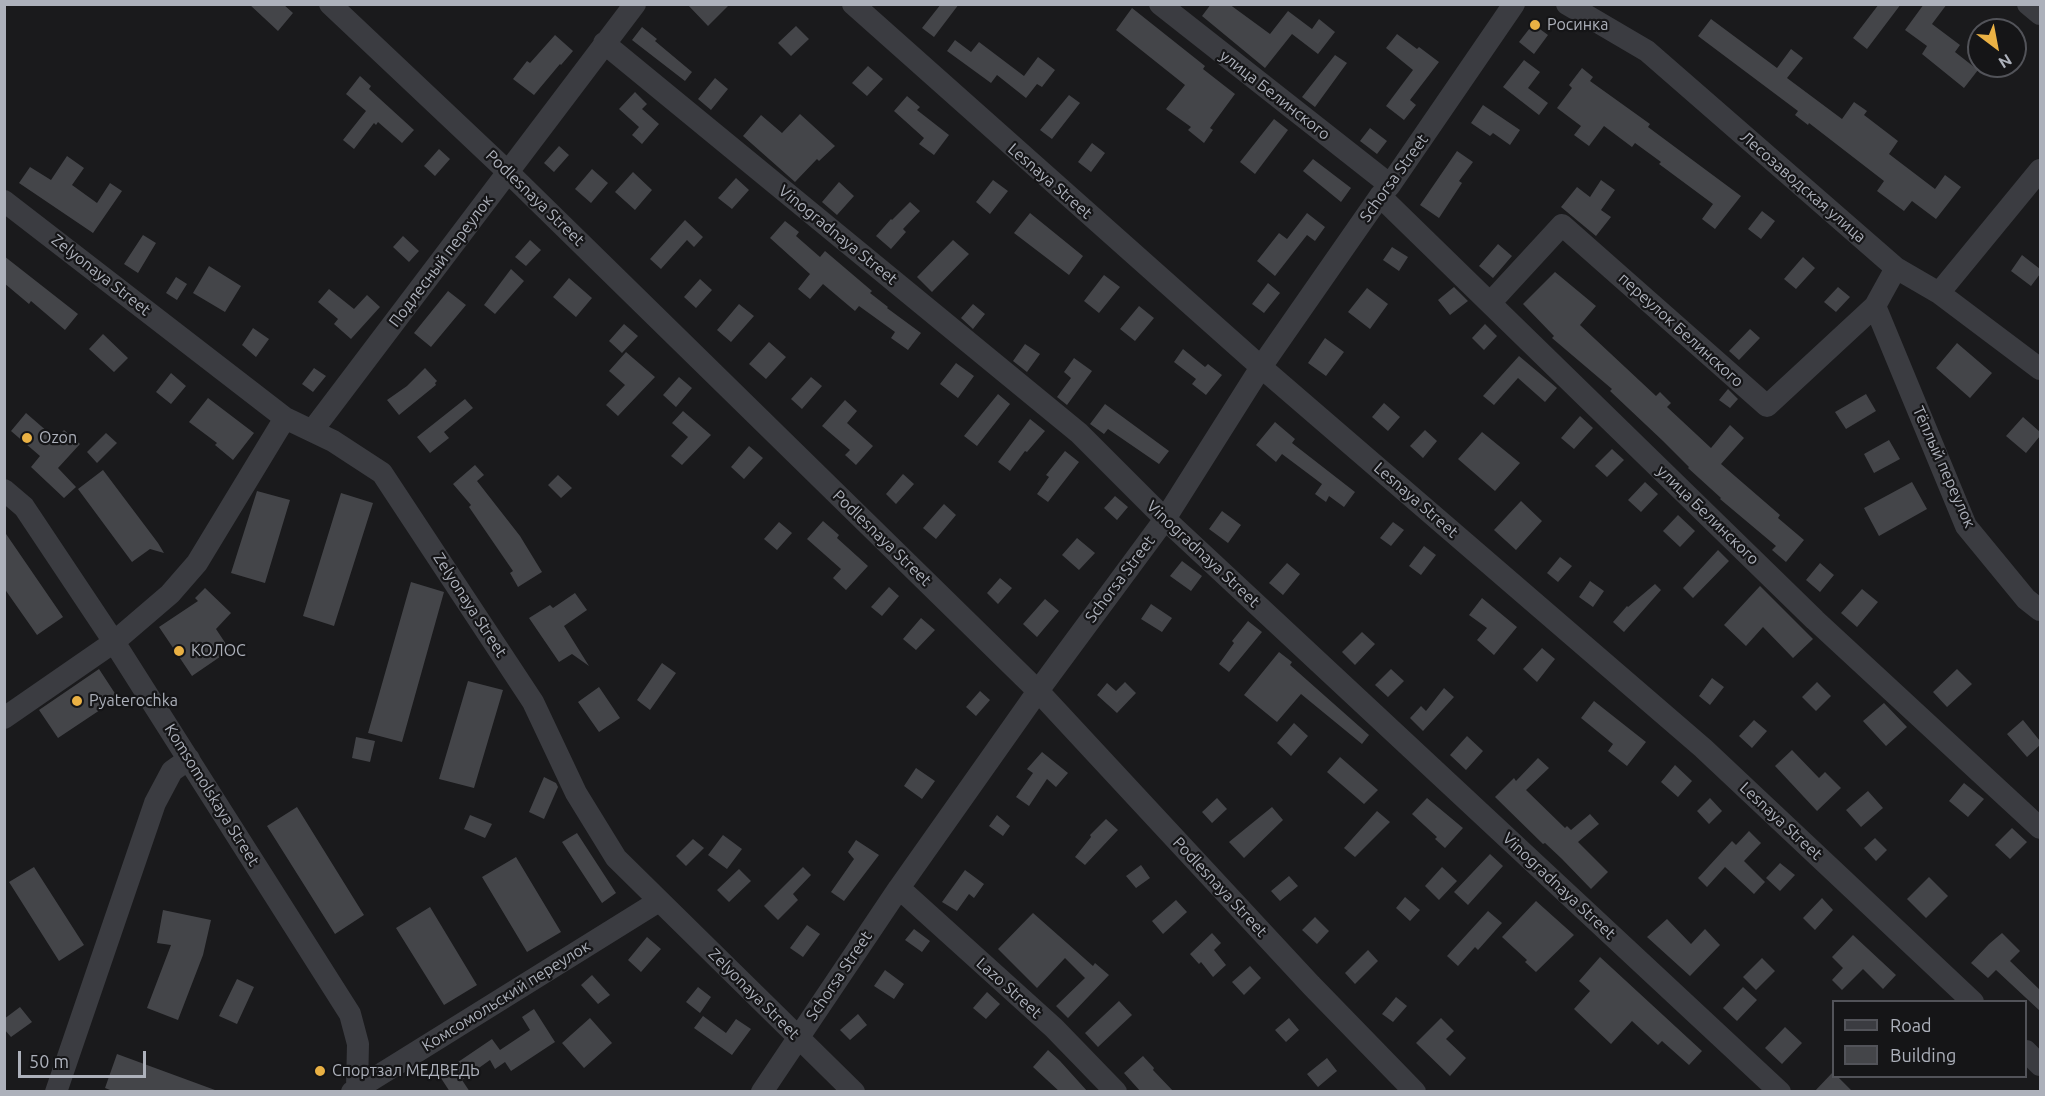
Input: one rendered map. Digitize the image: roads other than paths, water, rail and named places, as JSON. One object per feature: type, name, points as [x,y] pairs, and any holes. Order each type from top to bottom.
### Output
[{"type":"street","name":"Podlesnaya Street","points":[[330,4],[508,172],[1038,691],[1311,985],[1415,1092]]},
{"type":"street","name":"Подлесный переулок","points":[[312,431],[635,4]]},
{"type":"street","name":"Lesnaya Street","points":[[853,4],[1261,367],[1703,748],[1971,1000]]},
{"type":"street","name":"улица Белинского","points":[[1160,4],[1385,190],[1491,302],[1815,620],[2040,828]]},
{"type":"street","name":"Schorsa Street","points":[[762,1092],[899,888],[1038,691],[1165,519],[1261,367],[1514,4]]},
{"type":"street","name":"Лесозаводская улица","points":[[1567,4],[1647,51],[1896,268],[1939,293],[2040,369]]},
{"type":"street","points":[[2028,4],[2040,14]]},
{"type":"street","name":"Vinogradnaya Street","points":[[604,43],[1079,433],[1165,519],[1779,1092]]},
{"type":"street","points":[[1939,293],[2040,170]]},
{"type":"street","name":"Zelyonaya Street","points":[[4,201],[285,418],[333,441],[382,473],[533,702],[576,793],[616,858],[854,1092]]},
{"type":"street","name":"переулок Белинского","points":[[1491,302],[1562,225],[1767,406],[1875,306]]},
{"type":"street","points":[[1875,306],[1896,268]]},
{"type":"street","name":"Тёплый переулок","points":[[1875,306],[1966,526],[2026,599],[2040,610]]},
{"type":"street","points":[[4,718],[114,642],[170,594],[197,562],[285,418]]},
{"type":"street","name":"Komsomolskaya Street","points":[[4,489],[24,507],[114,642],[350,1014],[358,1044],[355,1090]]},
{"type":"street","points":[[56,1092],[155,803],[172,771],[189,759]]},
{"type":"street","name":"Lazo Street","points":[[899,888],[1054,1028],[1116,1092]]},
{"type":"street","name":"Комсомольский переулок","points":[[355,1090],[659,901]]},
{"type":"street","points":[[2027,1053],[2040,1065]]},
{"type":"place","name":"Росинка","points":[[1535,25]]},
{"type":"place","name":"Ozon","points":[[27,438]]},
{"type":"place","name":"КОЛОС","points":[[179,651]]},
{"type":"place","name":"Pyaterochka","points":[[77,701]]},
{"type":"place","name":"Спортзал МЕДВЕДЬ","points":[[320,1071]]}]
